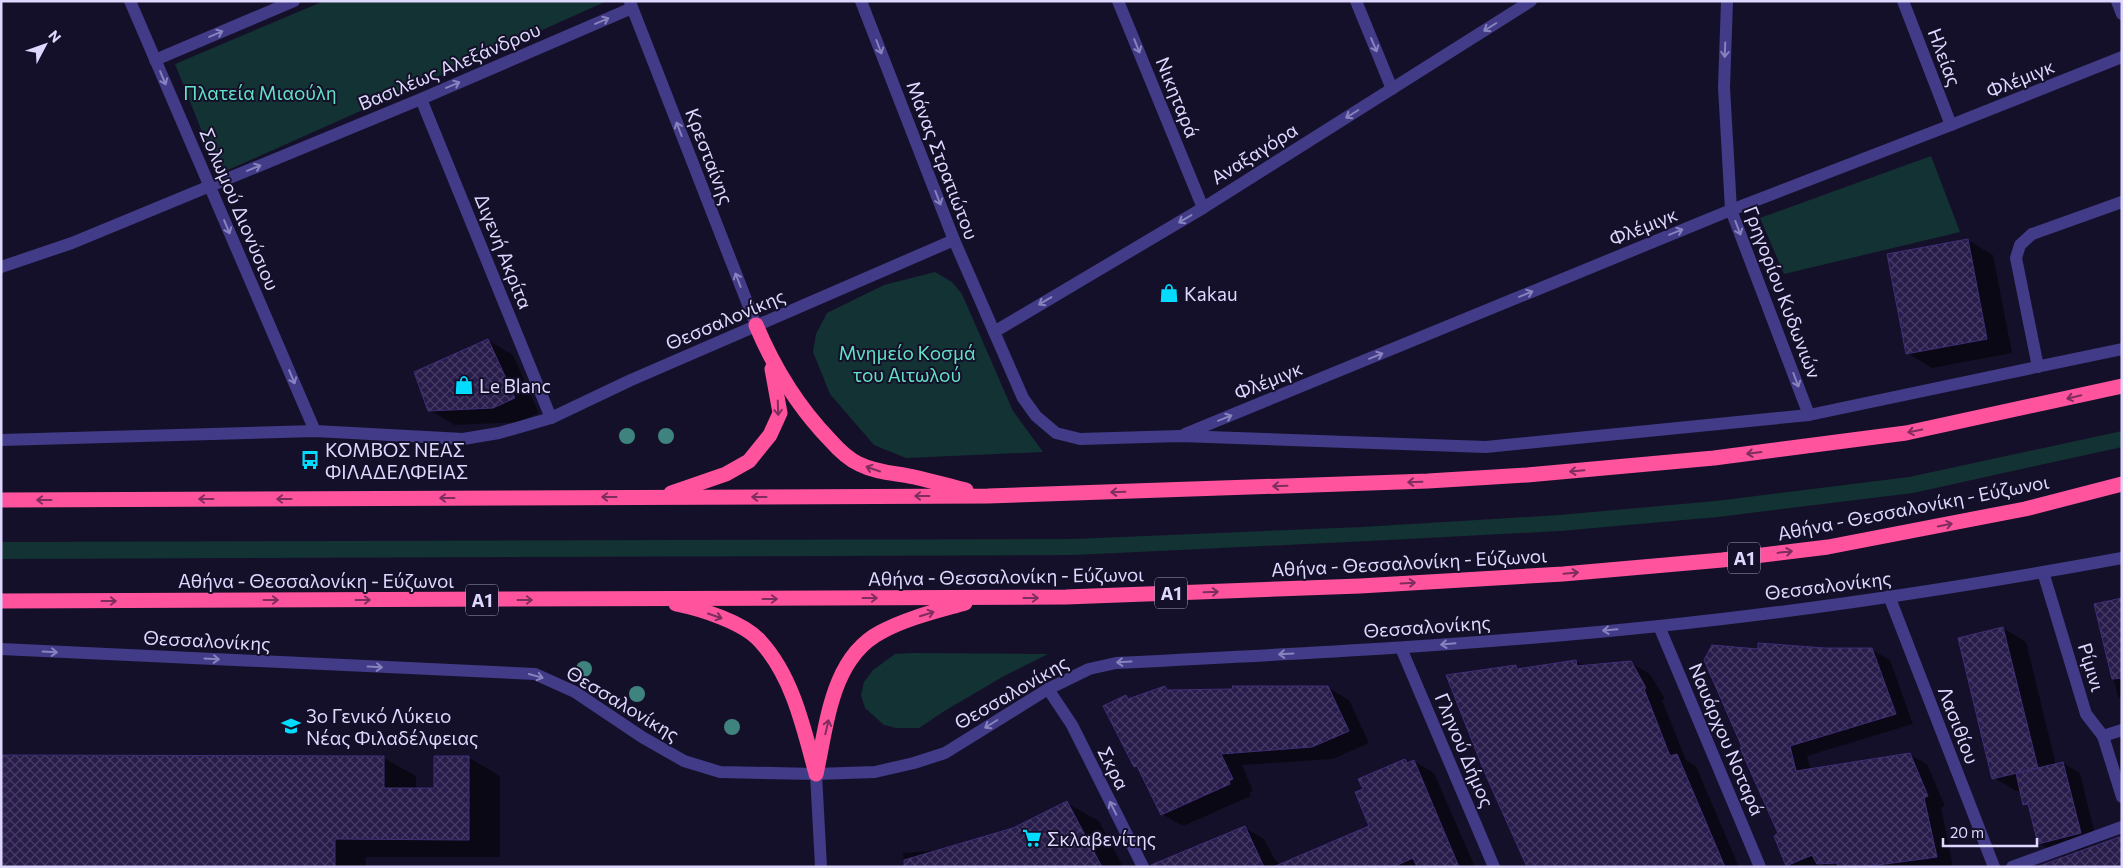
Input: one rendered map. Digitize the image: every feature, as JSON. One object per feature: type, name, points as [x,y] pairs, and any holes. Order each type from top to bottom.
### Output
[{"type":"highway","points":[[756,325],[771,360],[794,398],[839,450],[858,464],[885,473],[914,477],[988,496]]},
{"type":"highway","points":[[658,497],[726,474],[749,461],[755,454],[770,435],[780,412],[771,360]]},
{"type":"highway","points":[[1,500],[988,496],[1428,481],[1645,465],[1906,433],[2122,386]]},
{"type":"highway","name":"Αθήνα - Θεσσαλονίκη - Εύζωνοι","points":[[1,601],[982,598],[1066,597],[1360,586],[1563,574],[1722,560],[1828,547],[2025,509],[2122,484]]},
{"type":"highway","points":[[816,774],[832,703],[843,669],[858,649],[880,632],[909,620],[982,598]]},
{"type":"highway","points":[[651,600],[684,606],[732,622],[759,639],[774,659],[789,686],[803,724],[816,774]]},
{"type":"street","name":"Σολωμού Διονύσιου","points":[[130,1],[315,431]]},
{"type":"street","points":[[155,60],[294,1]]},
{"type":"street","name":"Μάνας Στρατιώτου","points":[[861,1],[954,240],[994,332]]},
{"type":"street","name":"Νικηταρά","points":[[1118,1],[1203,208]]},
{"type":"street","points":[[1356,1],[1392,89]]},
{"type":"street","name":"Αναξαγόρα","points":[[994,332],[1203,208],[1531,1]]},
{"type":"street","name":"Γρηγορίου Κυδωνιών","points":[[1727,1],[1724,87],[1731,210],[1809,415]]},
{"type":"street","name":"Ηλείας","points":[[1903,1],[1951,125]]},
{"type":"street","points":[[2117,1],[2122,14]]},
{"type":"street","name":"Βασιλέως Αλεξάνδρου","points":[[4,267],[72,243],[422,99],[631,4]]},
{"type":"street","name":"Κρεσταίνης","points":[[631,4],[756,325]]},
{"type":"street","name":"Φλέμιγκ","points":[[1180,436],[1731,210],[2122,57]]},
{"type":"street","name":"Διγενή Ακρίτα","points":[[422,99],[551,418]]},
{"type":"street","points":[[2038,367],[2016,258],[2020,245],[2032,234],[2122,202]]},
{"type":"street","name":"Θεσσαλονίκης","points":[[1,440],[315,431],[463,439],[499,433],[551,418],[756,325],[954,240]]},
{"type":"street","points":[[1,254],[4,267]]},
{"type":"street","points":[[994,332],[1023,398],[1036,416],[1056,433],[1080,439],[1180,436],[1486,447],[1809,415],[2122,349]]},
{"type":"street","name":"Θεσσαλονίκης","points":[[1,649],[535,674],[575,692],[642,738],[684,761],[720,772],[816,774],[875,772],[914,763],[945,752],[1048,689],[1089,669],[1116,662],[1401,648],[1659,626],[1889,596],[2122,558]]},
{"type":"street","name":"Ρίμινι","points":[[2043,572],[2086,714],[2103,736],[2122,797]]},
{"type":"street","name":"Λασιθίου","points":[[1889,596],[1994,867]]},
{"type":"street","name":"Ναυάρχου Νοταρά","points":[[1659,626],[1760,867]]},
{"type":"street","name":"Γληνού Δήμος","points":[[1401,648],[1494,867]]},
{"type":"street","name":"Σκρα","points":[[1048,689],[1072,725],[1143,867]]},
{"type":"street","points":[[2103,736],[2122,730]]},
{"type":"street","points":[[816,774],[821,867]]},
{"type":"street","points":[[2012,867],[2122,827]]},
{"type":"green space","name":"Πλατεία Μιαούλη","points":[[324,1],[607,1],[219,174],[175,64]]},
{"type":"green space","points":[[1931,156],[1960,232],[1784,274],[1760,218]]},
{"type":"green space","name":"Μνημείο Κοσμά του Αιτωλού","points":[[935,272],[952,282],[962,294],[1013,411],[1043,452],[906,458],[874,445],[830,394],[813,352],[816,334],[827,313],[884,285]]},
{"type":"green space","points":[[2122,431],[2122,447],[1913,493],[1718,517],[1560,531],[1075,555],[1,559],[1,542],[1074,539],[1362,527],[1559,515],[1716,501],[1909,477]]},
{"type":"green space","points":[[895,654],[1048,654],[1004,676],[919,728],[896,728],[884,725],[865,708],[861,695],[864,682],[873,670]]},
{"type":"building","points":[[1968,239],[1987,339],[1906,354],[1887,254]]},
{"type":"building","name":"Le Blanc","points":[[488,339],[515,398],[493,408],[428,411],[414,372]]},
{"type":"building","points":[[2122,598],[2122,678],[2112,679],[2094,604]]},
{"type":"building","points":[[2003,627],[2038,768],[1992,779],[1958,638]]},
{"type":"building","points":[[1758,643],[1825,648],[1872,648],[1896,714],[1790,746],[1796,771],[1910,753],[1928,796],[1924,798],[1937,857],[1863,867],[1838,867],[1837,863],[1817,864],[1812,855],[1786,866],[1774,836],[1778,833],[1740,748],[1742,747],[1704,660],[1712,645],[1758,649]]},
{"type":"building","points":[[1576,660],[1577,666],[1631,661],[1646,688],[1644,689],[1670,756],[1677,754],[1725,867],[1527,867],[1484,771],[1446,675],[1516,665],[1517,669]]},
{"type":"building","points":[[1165,686],[1167,690],[1233,689],[1232,686],[1328,686],[1349,731],[1312,747],[1221,754],[1233,779],[1229,781],[1230,784],[1161,815],[1137,766],[1134,767],[1103,706],[1126,695],[1128,699]]},
{"type":"building","points":[[1,755],[384,756],[384,788],[434,788],[434,756],[469,756],[469,840],[335,839],[335,867],[1,867]]},
{"type":"building","points":[[1405,759],[1407,763],[1414,760],[1459,867],[1417,867],[1413,858],[1393,867],[1273,867],[1369,826],[1355,792],[1363,789],[1358,779]]},
{"type":"building","points":[[2063,762],[2081,833],[2038,844],[2028,804],[2023,805],[2016,773]]},
{"type":"building","name":"Σκλαβενίτης","points":[[1067,801],[1102,867],[904,867],[904,860],[1013,828]]},
{"type":"building","points":[[1245,826],[1264,867],[1151,867],[1151,865]]},
{"type":"building","points":[[2122,836],[2122,867],[2036,867]]},
{"type":"place","name":"Kakau","points":[[1169,293]]},
{"type":"place","name":"Le Blanc","points":[[464,385]]},
{"type":"place","name":"ΚΟΜΒΟΣ ΝΕΑΣ ΦΙΛΑΔΕΛΦΕΙΑΣ","points":[[310,460]]},
{"type":"place","name":"3ο Γενικό Λύκειο Νέας Φιλαδέλφειας","points":[[291,726]]},
{"type":"place","name":"Σκλαβενίτης","points":[[1032,838]]}]
